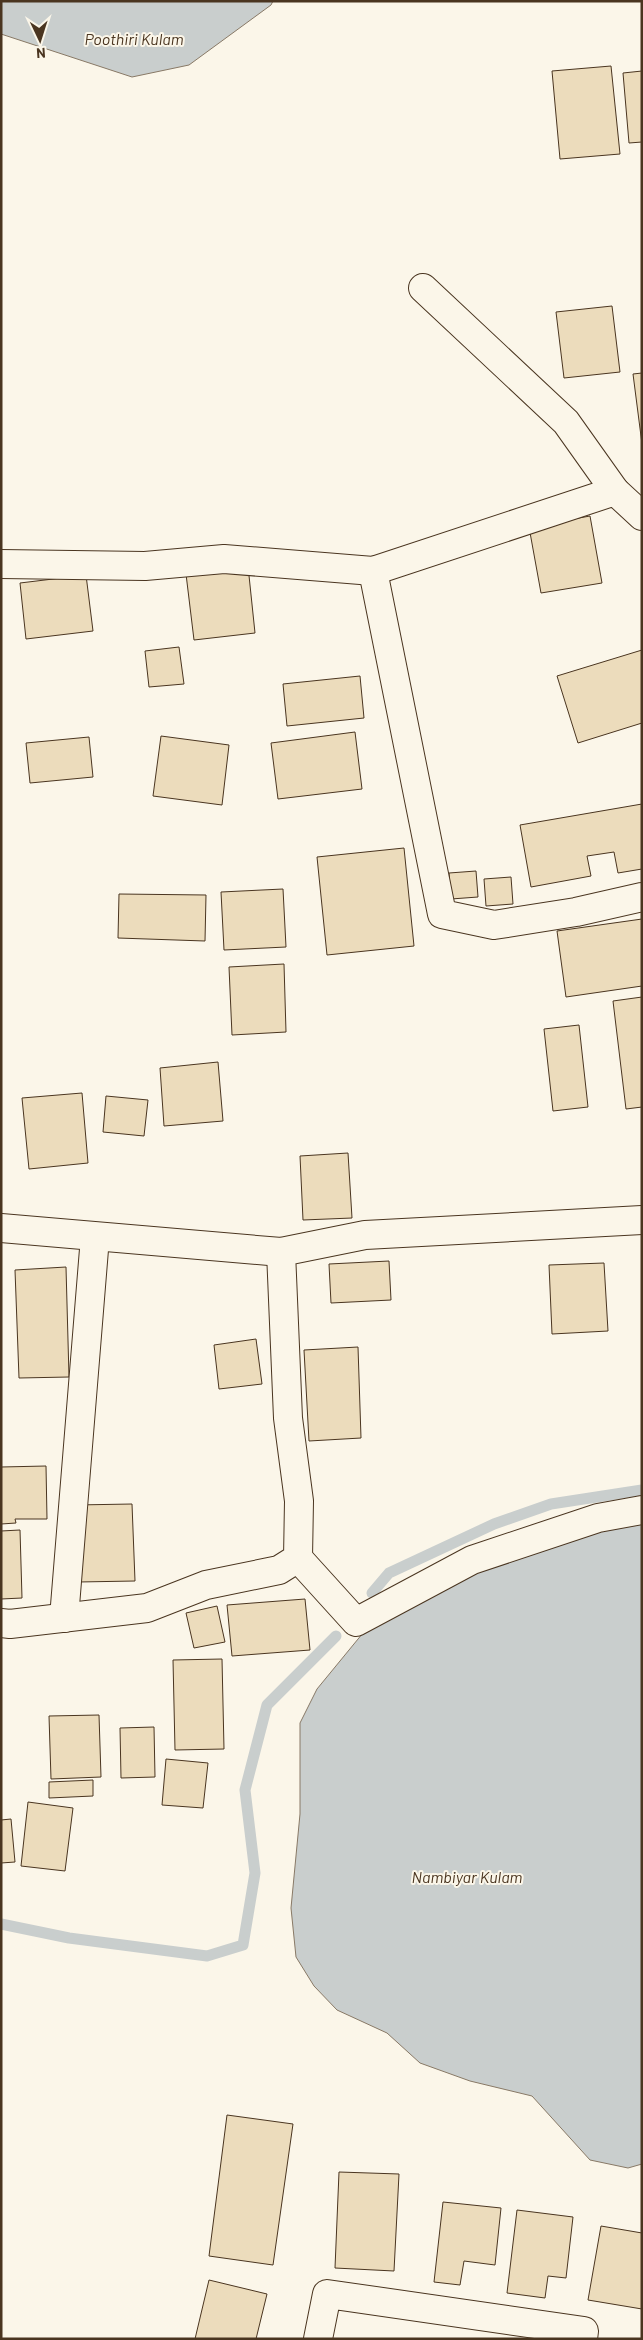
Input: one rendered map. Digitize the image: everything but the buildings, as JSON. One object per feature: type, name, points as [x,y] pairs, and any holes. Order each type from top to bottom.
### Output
[{"type":"street","points":[[424,288],[566,422],[615,491],[642,516]]},
{"type":"street","points":[[1,564],[145,566],[224,559],[373,571],[615,491]]},
{"type":"street","points":[[373,571],[442,914],[494,925],[576,912],[642,897]]},
{"type":"street","points":[[1,1228],[281,1252],[365,1236],[642,1220]]},
{"type":"street","points":[[64,1618],[96,1237]]},
{"type":"street","points":[[281,1252],[288,1418],[298,1500],[298,1558],[356,1622],[472,1560],[598,1518],[642,1510]]},
{"type":"street","points":[[1,1622],[10,1624],[146,1608],[206,1585],[279,1570],[298,1558]]},
{"type":"street","points":[[318,2339],[327,2294],[584,2331],[583,2339]]},
{"type":"water","name":"Poothiri Kulam","points":[[1,1],[273,1],[271,5],[189,65],[132,77],[1,34]]},
{"type":"water","name":"Nambiyar Kulam","points":[[642,1505],[642,2164],[628,2168],[590,2160],[532,2096],[470,2081],[420,2063],[387,2033],[337,2010],[314,1986],[296,1957],[291,1908],[300,1814],[300,1723],[317,1689],[372,1622],[410,1589]]},
{"type":"waterway","points":[[372,1593],[389,1573],[494,1524],[551,1504],[642,1490]]},
{"type":"waterway","points":[[1,1924],[69,1938],[207,1956],[243,1945],[255,1873],[245,1790],[267,1705],[336,1636]]}]
